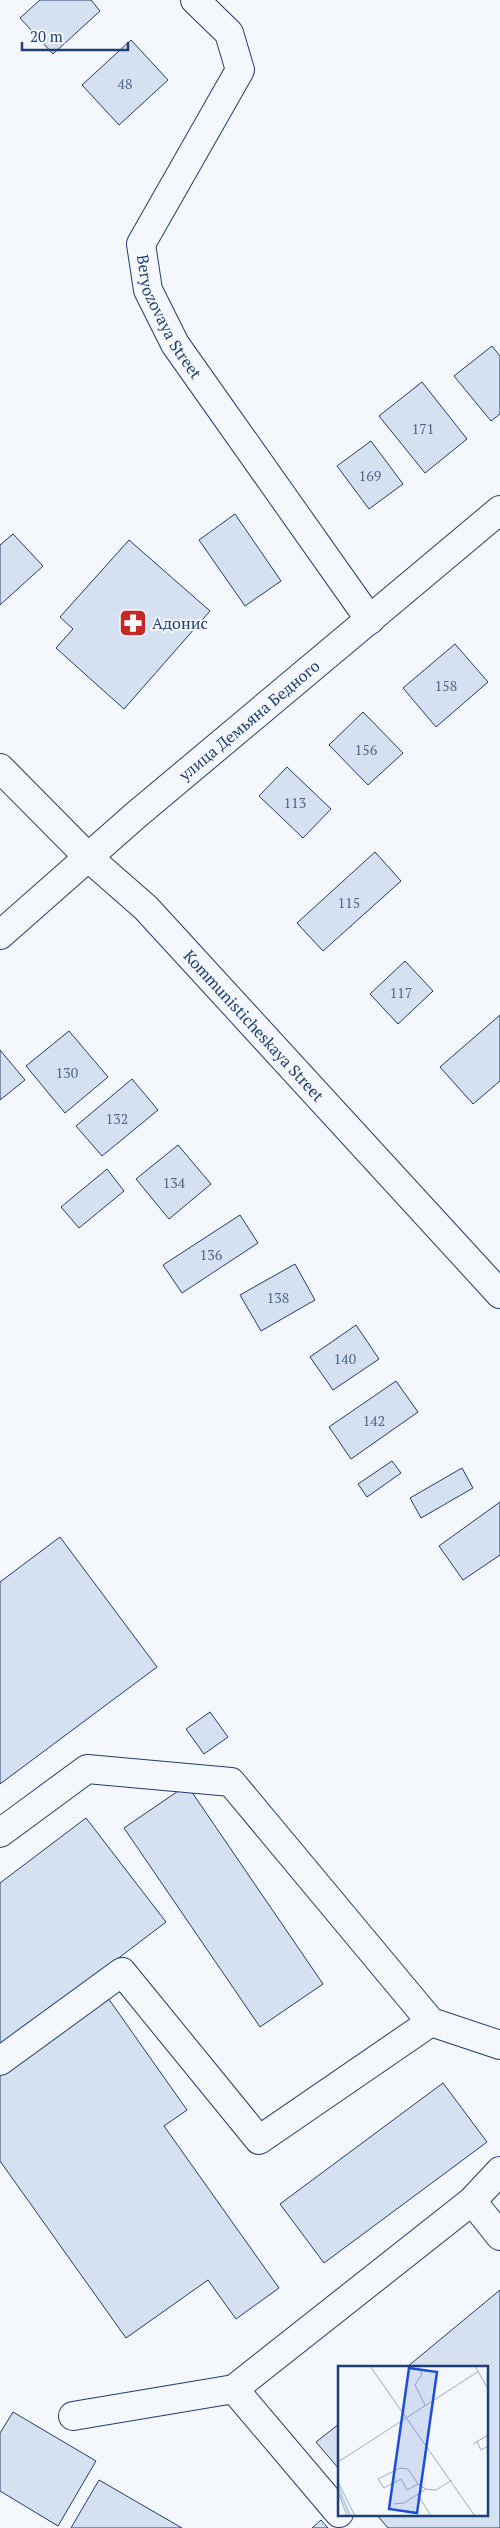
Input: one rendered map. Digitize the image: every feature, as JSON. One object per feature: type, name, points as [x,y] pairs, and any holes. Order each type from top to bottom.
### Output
[{"type":"street","name":"Beryozovaya Street","points":[[195,0],[229,33],[240,70],[141,244],[148,290],[175,344],[370,620]]},
{"type":"street","name":"улица Демьяна Бедного","points":[[0,935],[90,858],[143,809],[500,510]]},
{"type":"street","name":"Kommunisticheskaya Street","points":[[0,768],[90,858],[146,908],[500,1294]]},
{"type":"street","points":[[0,1833],[87,1769],[231,1782],[431,2022],[500,2044]]},
{"type":"street","points":[[0,2061],[122,1972],[258,2140],[431,2022]]},
{"type":"street","points":[[73,2416],[234,2389],[472,2201],[500,2171]]},
{"type":"street","points":[[472,2201],[500,2236]]},
{"type":"street","points":[[234,2389],[338,2513]]},
{"type":"street","points":[[341,2516],[351,2528]]},
{"type":"building","points":[[40,0],[91,0],[100,11],[53,54],[20,18]]},
{"type":"building","points":[[131,40],[168,80],[119,125],[82,85]]},
{"type":"building","points":[[492,346],[500,356],[500,414],[491,421],[454,376]]},
{"type":"building","points":[[422,382],[467,439],[425,473],[379,416]]},
{"type":"building","points":[[371,441],[403,484],[369,509],[337,466]]},
{"type":"building","points":[[235,514],[281,581],[245,606],[199,540]]},
{"type":"building","points":[[13,534],[43,566],[0,605],[0,545]]},
{"type":"building","name":"Адонис","points":[[129,540],[210,611],[124,709],[56,648],[73,629],[60,617]]},
{"type":"building","points":[[455,644],[488,682],[436,727],[403,688]]},
{"type":"building","points":[[363,712],[403,753],[368,785],[329,745]]},
{"type":"building","points":[[287,767],[331,809],[303,838],[259,796]]},
{"type":"building","points":[[375,852],[401,881],[323,951],[297,923]]},
{"type":"building","points":[[405,961],[433,991],[398,1024],[370,994]]},
{"type":"building","points":[[500,1015],[500,1081],[473,1104],[440,1067]]},
{"type":"building","points":[[69,1031],[108,1077],[65,1113],[26,1066]]},
{"type":"building","points":[[0,1050],[25,1080],[0,1100]]},
{"type":"building","points":[[132,1079],[158,1110],[102,1156],[76,1126]]},
{"type":"building","points":[[178,1145],[211,1184],[169,1219],[136,1179]]},
{"type":"building","points":[[107,1169],[124,1191],[79,1228],[61,1207]]},
{"type":"building","points":[[240,1215],[258,1243],[182,1293],[163,1265]]},
{"type":"building","points":[[295,1264],[315,1300],[261,1331],[240,1295]]},
{"type":"building","points":[[356,1325],[379,1359],[333,1390],[310,1357]]},
{"type":"building","points":[[396,1381],[418,1412],[351,1459],[329,1427]]},
{"type":"building","points":[[392,1461],[401,1473],[367,1497],[358,1484]]},
{"type":"building","points":[[462,1468],[473,1488],[421,1518],[410,1498]]},
{"type":"building","points":[[500,1502],[500,1555],[463,1580],[439,1546]]},
{"type":"building","points":[[60,1537],[157,1667],[0,1784],[0,1582]]},
{"type":"building","points":[[210,1712],[228,1737],[204,1754],[186,1729]]},
{"type":"building","points":[[187,1785],[323,1984],[260,2027],[124,1828]]},
{"type":"building","points":[[86,1818],[166,1922],[0,2048],[0,1883]]},
{"type":"building","points":[[108,1998],[187,2110],[164,2126],[279,2288],[236,2319],[208,2280],[126,2338],[0,2161],[0,2075]]},
{"type":"building","points":[[443,2083],[487,2142],[324,2263],[280,2204]]},
{"type":"building","points":[[500,2290],[500,2528],[388,2528],[378,2516],[488,2516],[488,2366],[408,2366]]},
{"type":"building","points":[[13,2412],[96,2461],[58,2526],[0,2491],[0,2433]]},
{"type":"building","points":[[338,2425],[338,2468],[316,2442]]},
{"type":"building","points":[[99,2480],[182,2528],[71,2528]]},
{"type":"building","points":[[321,2520],[328,2528],[312,2528]]},
{"type":"place","name":"Адонис","points":[[133,623]]}]
